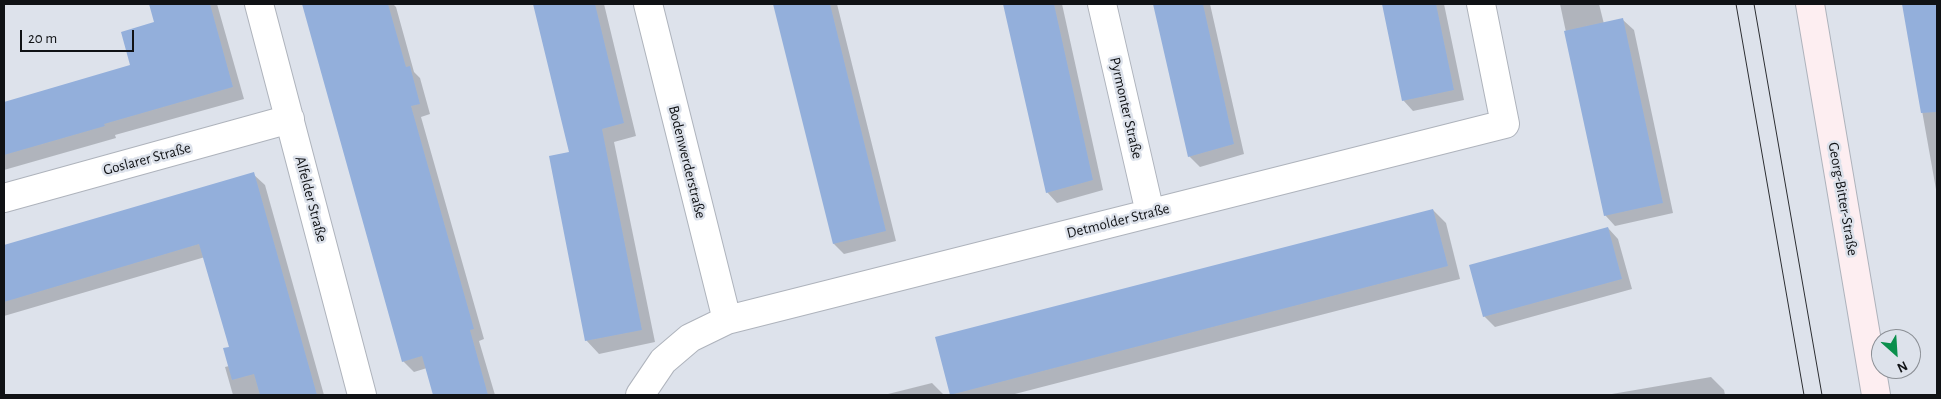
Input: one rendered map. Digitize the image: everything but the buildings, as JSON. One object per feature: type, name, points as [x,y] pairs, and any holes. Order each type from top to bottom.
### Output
[{"type":"main road","name":"Georg-Bitter-Straße","points":[[1810,4],[1876,395]]},
{"type":"street","name":"Alfelder Straße","points":[[260,4],[362,395]]},
{"type":"street","name":"Bodenwerderstraße","points":[[648,4],[726,320]]},
{"type":"street","name":"Pyrmonter Straße","points":[[1102,4],[1150,213]]},
{"type":"street","name":"Detmolder Straße","points":[[640,395],[663,361],[690,338],[726,320],[1505,124],[1481,4]]},
{"type":"street","name":"Goslarer Straße","points":[[4,198],[290,119]]},
{"type":"tram line","points":[[1736,4],[1804,395]]},
{"type":"tram line","points":[[1754,4],[1822,395]]}]
